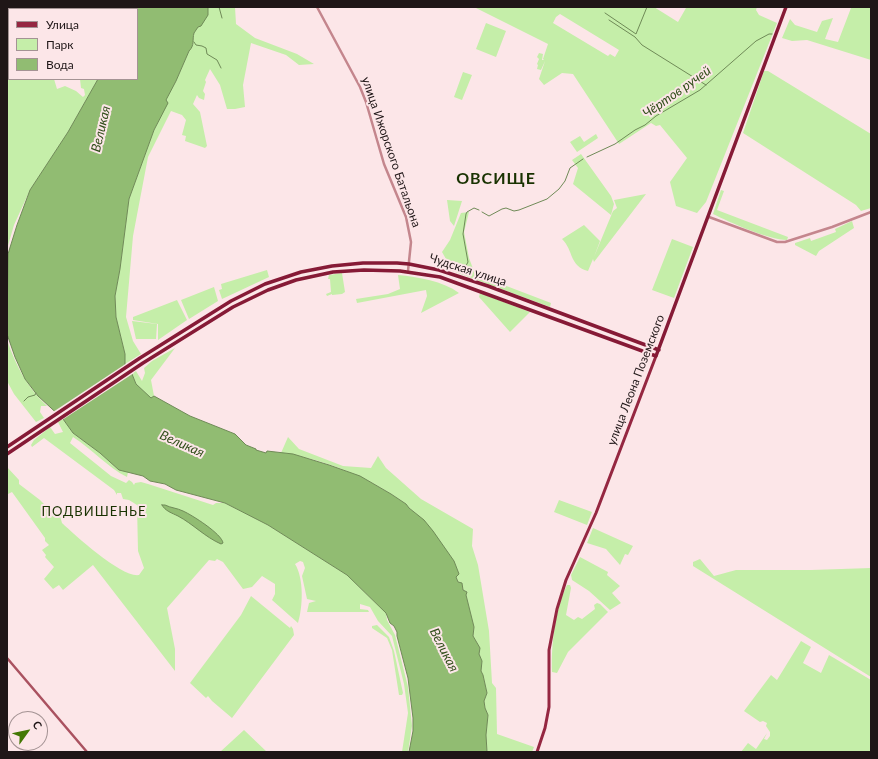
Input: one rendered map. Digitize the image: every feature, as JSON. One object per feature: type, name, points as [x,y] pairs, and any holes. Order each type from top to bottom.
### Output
[{"type":"highway","name":"улица Леона Поземского","points":[[656,356],[786,7]]},
{"type":"highway","name":"Чудская улица","points":[[7,447],[140,358],[222,306],[265,284],[301,272],[332,266],[363,263],[409,264],[445,271],[659,350]]},
{"type":"highway","name":"Чудская улица","points":[[7,454],[143,363],[227,310],[258,294],[302,278],[333,272],[364,270],[408,271],[440,277],[656,356]]},
{"type":"highway","points":[[256,288],[255,291],[258,294]]},
{"type":"highway","points":[[242,295],[245,298],[244,301]]},
{"type":"highway","points":[[523,308],[527,305],[526,300]]},
{"type":"highway","points":[[534,312],[532,309],[536,304]]},
{"type":"main road","name":"улица Леона Поземского","points":[[537,752],[545,728],[549,707],[549,650],[556,609],[566,580],[596,513],[656,356]]},
{"type":"main road","points":[[7,658],[86,752]]},
{"type":"street","name":"улица Ижорского Батальона","points":[[317,7],[352,70],[366,102],[384,164],[409,225],[411,242],[408,271]]},
{"type":"street","points":[[709,217],[778,242],[785,242],[832,227],[871,212]]},
{"type":"green space","points":[[7,7],[35,7],[8,8],[8,80],[54,80],[57,89],[65,86],[76,91],[83,97],[85,95],[84,89],[81,88],[80,80],[97,80],[68,132],[30,190],[14,225],[7,249]]},
{"type":"green space","points":[[208,7],[235,7],[236,24],[255,38],[297,54],[314,64],[299,65],[286,55],[251,43],[243,85],[245,107],[235,109],[227,109],[220,85],[210,69],[205,80],[206,82],[203,91],[205,94],[204,100],[199,98],[197,95],[193,104],[200,112],[207,146],[205,148],[185,141],[186,136],[182,135],[186,120],[182,115],[171,111],[148,157],[133,236],[126,317],[133,341],[141,354],[125,364],[125,354],[116,317],[115,296],[129,199],[154,130],[167,103],[165,100],[176,81],[192,46],[195,30],[208,15]]},
{"type":"green space","points":[[474,7],[654,7],[678,22],[686,8],[685,7],[757,7],[756,10],[759,15],[777,23],[706,202],[697,213],[676,206],[670,182],[687,158],[660,125],[656,126],[651,123],[619,144],[573,74],[562,73],[544,85],[539,79],[545,61],[541,70],[537,69],[539,59],[537,57],[539,53],[543,54],[542,60],[544,60],[543,59],[548,44]],"holes":[[[560,14],[619,50],[615,57],[610,54],[608,56],[553,23],[556,17]]]},
{"type":"green space","points":[[848,7],[871,7],[871,60],[807,40],[792,41],[782,38],[790,19],[795,25],[817,32],[822,21],[833,18],[825,39],[838,42],[851,8]]},
{"type":"green space","points":[[486,23],[506,31],[496,57],[476,49]]},
{"type":"green space","points":[[764,71],[768,71],[871,134],[871,208],[861,211],[856,205],[743,133]]},
{"type":"green space","points":[[463,72],[472,75],[462,100],[454,97]]},
{"type":"green space","points":[[596,134],[598,138],[577,152],[570,142],[580,136],[584,142]]},
{"type":"green space","points":[[581,154],[611,196],[614,204],[611,215],[573,184],[578,168],[572,160]]},
{"type":"green space","points":[[721,190],[724,191],[717,210],[788,237],[787,240],[760,234],[713,214]]},
{"type":"green space","points":[[646,194],[594,262],[593,259],[588,271],[578,266],[562,239],[584,225],[600,241],[594,257],[613,211],[617,208],[614,200]]},
{"type":"green space","points":[[447,200],[462,201],[454,226],[450,221]]},
{"type":"green space","points":[[469,212],[464,232],[469,258],[475,274],[551,303],[550,307],[450,270],[442,252],[450,240],[461,213]]},
{"type":"green space","points":[[852,221],[854,228],[819,251],[816,256],[795,245],[795,243],[810,238],[811,241],[836,232],[835,229]]},
{"type":"green space","points":[[672,239],[693,247],[674,298],[652,290]]},
{"type":"green space","points":[[267,270],[269,277],[222,299],[219,290],[222,289],[221,284]]},
{"type":"green space","points":[[342,273],[345,292],[342,294],[332,294],[327,296],[326,294],[331,292],[330,279],[328,279],[329,275]]},
{"type":"green space","points":[[398,275],[422,278],[446,285],[459,293],[421,313],[427,296],[426,290],[357,303],[356,299],[388,294],[400,289]]},
{"type":"green space","points":[[214,287],[218,301],[189,319],[181,300]]},
{"type":"green space","points":[[480,293],[530,312],[510,332],[479,297]]},
{"type":"green space","points":[[177,300],[187,320],[158,340],[158,324],[133,320],[133,317]]},
{"type":"green space","points":[[132,321],[157,324],[156,339],[136,339]]},
{"type":"green space","points":[[7,340],[14,359],[23,376],[47,406],[41,406],[40,412],[44,418],[36,422],[14,394],[7,381]]},
{"type":"green space","points":[[175,348],[151,380],[154,396],[151,399],[136,384],[132,374],[136,371],[142,381],[145,373],[144,368],[152,361]]},
{"type":"green space","points":[[63,419],[73,433],[100,453],[119,470],[128,472],[127,477],[120,473],[73,437],[70,443],[111,476],[126,483],[129,480],[134,485],[135,483],[141,482],[213,505],[216,503],[225,503],[268,525],[347,575],[386,613],[387,620],[395,635],[408,687],[412,726],[408,752],[402,752],[408,713],[404,684],[392,636],[378,621],[370,607],[360,604],[360,609],[368,610],[369,612],[307,612],[309,603],[316,601],[307,599],[302,576],[305,568],[303,562],[300,561],[295,564],[300,577],[302,593],[298,623],[272,600],[275,594],[275,584],[262,576],[252,587],[243,589],[223,562],[217,559],[215,561],[209,560],[167,608],[175,649],[175,671],[93,565],[63,590],[59,585],[53,589],[44,579],[54,567],[45,557],[46,555],[42,550],[49,545],[12,492],[8,494],[7,467],[19,480],[19,484],[40,500],[52,512],[60,516],[62,523],[99,555],[131,574],[139,575],[144,568],[138,551],[137,505],[129,500],[123,499],[121,493],[117,493],[117,495],[114,490],[44,438],[32,447],[31,445],[34,440],[50,427],[55,434],[63,432],[58,422]]},
{"type":"green space","points":[[288,437],[299,449],[343,466],[371,468],[378,456],[386,468],[421,499],[473,529],[472,546],[478,565],[489,631],[492,683],[496,688],[497,734],[534,747],[532,752],[487,752],[486,735],[488,715],[484,701],[487,693],[481,671],[482,661],[479,654],[480,648],[473,636],[474,627],[466,595],[467,592],[463,590],[462,583],[458,582],[456,577],[459,574],[441,543],[406,504],[377,486],[330,465],[281,453]]},
{"type":"green space","points":[[559,500],[592,512],[587,525],[554,512]]},
{"type":"green space","points":[[593,528],[633,546],[628,555],[625,554],[620,565],[606,549],[587,543]]},
{"type":"green space","points":[[580,557],[608,572],[607,575],[620,586],[612,593],[621,603],[610,610],[589,591],[572,580],[571,575]]},
{"type":"green space","points":[[700,559],[714,576],[736,570],[871,568],[871,677],[693,566],[693,562]]},
{"type":"green space","points":[[567,585],[570,585],[571,588],[566,615],[574,620],[578,617],[582,619],[595,609],[594,605],[597,603],[608,612],[568,652],[557,673],[552,672],[553,639],[559,605]]},
{"type":"green space","points":[[251,596],[290,628],[291,626],[294,635],[232,718],[208,696],[206,698],[190,683],[241,615]]},
{"type":"green space","points":[[377,625],[389,637],[394,651],[403,693],[402,695],[399,695],[392,650],[387,638],[372,628],[372,626]]},
{"type":"green space","points":[[801,641],[811,647],[803,663],[821,673],[829,655],[871,680],[871,752],[741,752],[748,743],[756,749],[767,733],[764,739],[767,740],[770,736],[770,732],[766,726],[767,723],[763,721],[760,722],[744,711],[771,675],[777,680]]},
{"type":"green space","points":[[244,730],[267,752],[220,752]]},
{"type":"water","name":"Великая","points":[[208,7],[208,15],[201,26],[198,27],[194,33],[193,45],[166,100],[168,103],[154,130],[129,199],[115,296],[116,317],[125,354],[125,364],[132,374],[136,384],[151,398],[154,396],[190,416],[235,434],[246,445],[256,450],[266,453],[267,451],[293,454],[360,476],[406,504],[424,520],[454,561],[459,574],[456,577],[458,582],[462,583],[463,590],[467,592],[466,595],[474,627],[473,636],[480,648],[479,654],[482,661],[481,671],[487,693],[484,701],[488,715],[486,735],[487,752],[409,752],[413,731],[413,718],[408,678],[397,632],[394,626],[390,623],[386,613],[347,575],[268,525],[225,503],[176,490],[165,484],[150,481],[143,476],[119,470],[100,453],[73,433],[63,419],[38,396],[25,379],[7,334],[8,254],[30,190],[68,132],[97,80],[138,80],[138,8],[132,8]]},
{"type":"water","points":[[162,505],[181,510],[193,516],[218,535],[223,543],[221,544],[210,538],[167,510]]},
{"type":"pier","points":[[127,363],[134,373],[62,420],[53,412]]},
{"type":"waterway","points":[[219,7],[222,18]]},
{"type":"waterway","points":[[605,13],[636,34],[647,7]]},
{"type":"waterway","points":[[609,20],[635,37],[642,45],[706,85]]},
{"type":"waterway","name":"Чёртов ручей","points":[[587,157],[615,144],[645,125],[656,116],[700,90],[756,41],[769,34],[772,34]]},
{"type":"waterway","points":[[194,42],[196,45],[206,48],[207,54],[217,60],[221,68]]},
{"type":"waterway","name":"Чёртов ручей","points":[[482,212],[489,216],[502,209],[506,208],[514,211],[519,210],[547,199],[559,189],[565,181],[570,168],[583,159]]},
{"type":"waterway","name":"Чёртов ручей","points":[[462,273],[468,262],[463,234],[466,214],[474,208],[479,210]]},
{"type":"waterway","points":[[24,401],[36,393]]},
{"type":"district","name":"ОВСИЩЕ","points":[[496,179]]},
{"type":"district","name":"ПОДВИШЕНЬЕ","points":[[94,512]]}]
